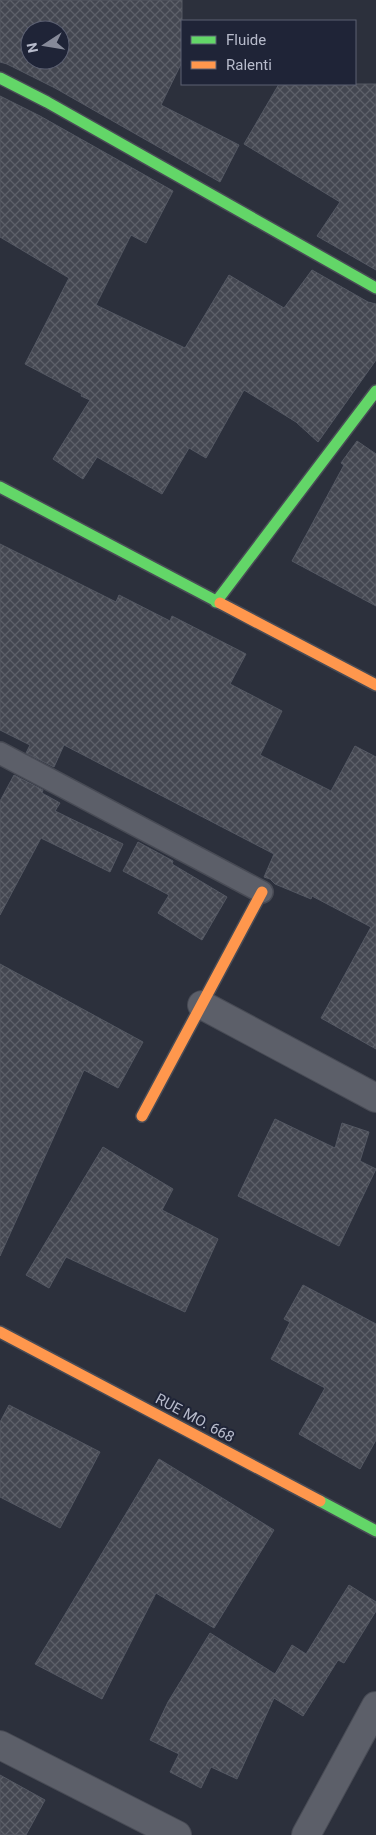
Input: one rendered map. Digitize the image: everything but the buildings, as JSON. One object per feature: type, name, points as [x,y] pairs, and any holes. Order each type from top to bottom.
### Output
[{"type":"street","points":[[0,78],[56,106],[376,288]]},
{"type":"street","points":[[216,602],[376,391]]},
{"type":"street","points":[[0,487],[376,685]]},
{"type":"street","points":[[142,1116],[262,892]]},
{"type":"street","points":[[202,1005],[376,1098]]},
{"type":"street","name":"RUE MO. 668","points":[[0,1332],[376,1531]]},
{"type":"street","points":[[306,1835],[376,1706]]},
{"type":"street","points":[[0,1745],[177,1835]]},
{"type":"lane","points":[[0,753],[262,892]]},
{"type":"traffic: fast","points":[[0,78],[47,102],[376,288]]},
{"type":"traffic: fast","points":[[216,602],[376,391]]},
{"type":"traffic: fast","points":[[0,487],[220,603]]},
{"type":"traffic: fast","points":[[320,1501],[376,1531]]},
{"type":"traffic: slow","points":[[220,603],[376,685]]},
{"type":"traffic: slow","points":[[142,1116],[262,892]]},
{"type":"traffic: slow","points":[[0,1332],[320,1501]]}]
